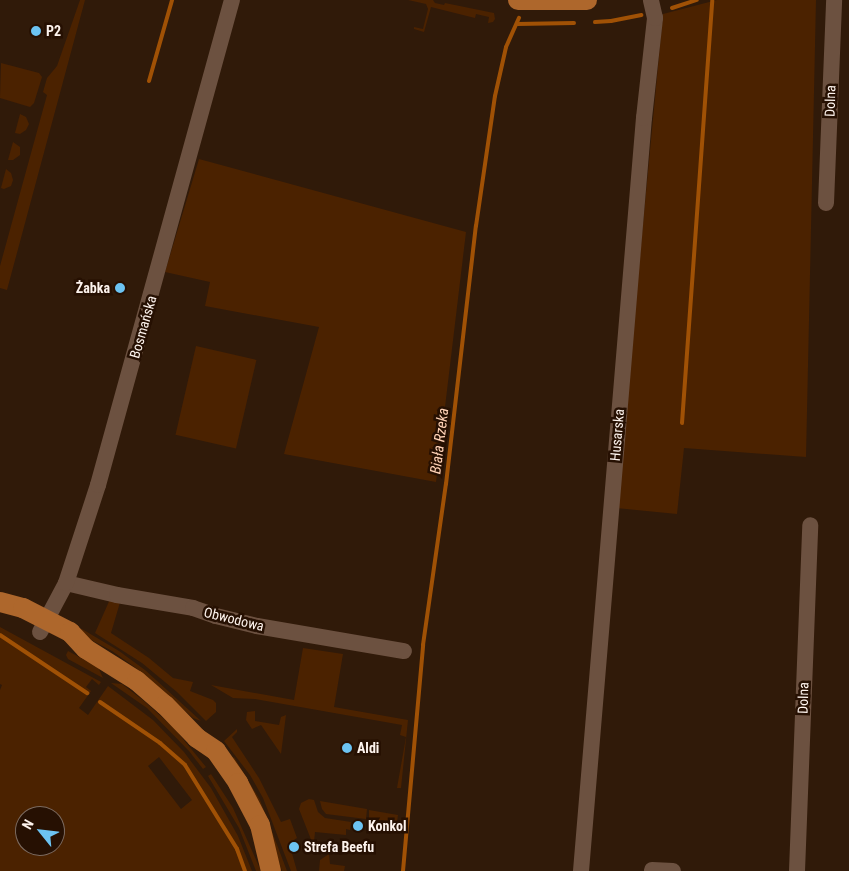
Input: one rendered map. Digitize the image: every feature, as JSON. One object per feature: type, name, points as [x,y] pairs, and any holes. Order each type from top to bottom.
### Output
[{"type":"main road","points":[[520,0],[587,0]]},
{"type":"main road","points":[[0,603],[23,608],[44,626],[70,632],[86,649],[137,681],[166,705],[197,738],[216,751],[238,783],[260,825],[269,864]]},
{"type":"street","name":"Bosmańska","points":[[44,626],[66,583],[120,407],[230,8],[237,0]]},
{"type":"street","name":"Husarska","points":[[581,871],[644,118],[655,18],[651,0]]},
{"type":"street","name":"Dolna","points":[[826,203],[834,0]]},
{"type":"street","name":"Dolna","points":[[797,871],[810,525]]},
{"type":"street","name":"Obwodowa","points":[[66,583],[117,595],[193,608],[257,626],[404,652]]},
{"type":"street","points":[[652,870],[673,871]]},
{"type":"shaded area","points":[[80,0],[85,0],[7,290],[0,288],[0,266],[47,95],[43,92],[47,78],[57,66]]},
{"type":"shaded area","points":[[408,0],[433,0],[435,3],[444,5],[445,3],[494,13],[495,19],[493,22],[488,23],[489,17],[476,14],[475,18],[431,7],[424,32],[414,29],[414,27],[423,29],[428,9],[426,4]]},
{"type":"shaded area","points":[[717,0],[816,0],[806,457],[684,448],[677,514],[616,508],[663,14]]},
{"type":"shaded area","points":[[1,63],[39,73],[42,77],[34,103],[30,107],[0,98]]},
{"type":"shaded area","points":[[20,114],[26,117],[29,124],[26,130],[20,134],[15,133]]},
{"type":"shaded area","points":[[13,142],[20,147],[20,155],[13,160],[8,160]]},
{"type":"shaded area","points":[[199,159],[466,232],[436,482],[284,454],[319,327],[205,306],[210,282],[165,272]]},
{"type":"shaded area","points":[[6,169],[11,173],[13,180],[11,186],[4,189],[1,188]]},
{"type":"shaded area","points":[[196,346],[256,360],[236,449],[176,435]]},
{"type":"shaded area","points":[[111,597],[121,599],[111,633],[149,658],[173,678],[193,682],[190,691],[213,700],[216,703],[216,712],[206,721],[177,692],[142,663],[95,633]]},
{"type":"shaded area","points":[[0,627],[101,682],[99,685],[92,679],[86,687],[91,691],[79,708],[88,715],[108,686],[153,720],[184,752],[211,788],[238,836],[252,871],[0,871],[0,690],[2,685],[0,684]],"holes":[[[159,757],[192,800],[181,809],[148,766]]]},
{"type":"shaded area","points":[[82,629],[119,651],[145,670],[201,721],[193,718],[136,668],[112,651],[78,633]]},
{"type":"shaded area","points":[[303,648],[343,654],[334,707],[408,720],[401,788],[397,788],[406,737],[400,735],[402,725],[255,699],[233,698],[211,685],[294,700]]},
{"type":"shaded area","points":[[68,651],[98,667],[103,678],[68,659],[66,655]]},
{"type":"shaded area","points":[[111,683],[122,684],[144,701],[174,728],[206,767],[203,769],[189,751],[147,708]]},
{"type":"shaded area","points":[[255,711],[255,721],[279,725],[281,717],[286,715],[281,754],[261,725],[252,729],[246,720],[247,712]]},
{"type":"shaded area","points":[[237,729],[237,732],[232,737],[259,778],[281,822],[290,819],[297,838],[289,843],[297,871],[291,871],[263,798],[250,775],[224,741]]},
{"type":"shaded area","points":[[234,757],[260,800],[287,871],[282,871],[275,850],[228,762]]},
{"type":"shaded area","points":[[211,774],[233,808],[261,871],[256,871],[239,828],[208,776]]},
{"type":"shaded area","points":[[309,799],[314,800],[318,812],[325,818],[351,822],[350,830],[346,829],[346,835],[315,832],[314,842],[312,842],[299,809],[301,803]]},
{"type":"shaded area","points":[[320,801],[367,809],[366,819],[326,814],[322,809]]},
{"type":"shaded area","points":[[369,810],[398,815],[397,822],[369,819]]},
{"type":"shaded area","points":[[329,854],[330,864],[345,866],[344,871],[319,871],[320,860]]},
{"type":"waterway","points":[[149,81],[172,0]]},
{"type":"waterway","points":[[672,8],[697,0]]},
{"type":"waterway","points":[[682,423],[712,0]]},
{"type":"waterway","points":[[595,22],[641,15]]},
{"type":"waterway","name":"Biała Rzeka","points":[[403,871],[423,645],[446,484],[476,226],[495,96],[506,47],[519,18]]},
{"type":"waterway","points":[[517,24],[574,23]]},
{"type":"waterway","points":[[0,635],[87,693]]},
{"type":"waterway","points":[[100,702],[160,743],[185,765],[237,849],[245,871]]},
{"type":"place","name":"P2","points":[[36,31]]},
{"type":"place","name":"Żabka","points":[[120,288]]},
{"type":"place","name":"Aldi","points":[[347,748]]},
{"type":"place","name":"Konkol","points":[[358,826]]},
{"type":"place","name":"Strefa Beefu","points":[[294,847]]}]
